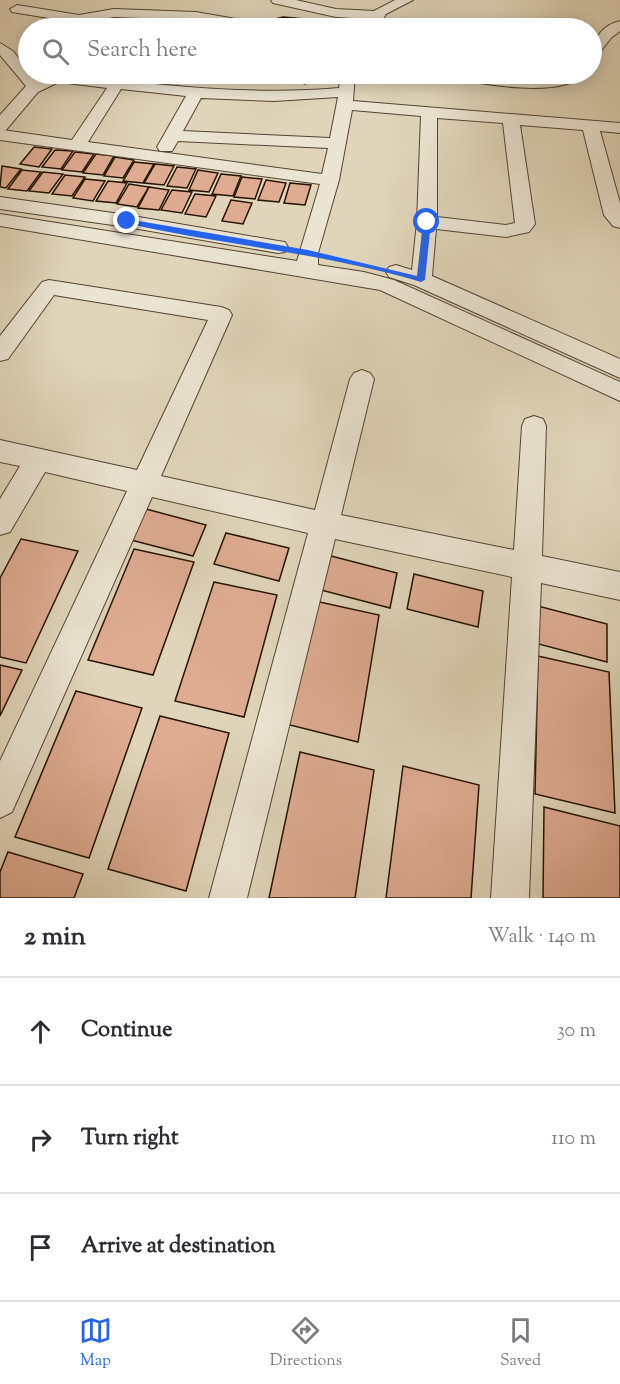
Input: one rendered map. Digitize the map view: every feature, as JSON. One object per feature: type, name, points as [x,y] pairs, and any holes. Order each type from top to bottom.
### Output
[{"type":"street","points":[[99,14],[103,8],[119,0]]},
{"type":"street","points":[[376,18],[387,8],[406,0]]},
{"type":"street","points":[[279,5],[336,13],[378,15]]},
{"type":"street","points":[[17,9],[73,18]]},
{"type":"street","points":[[83,18],[114,13],[209,18]]},
{"type":"street","points":[[602,40],[620,25]]},
{"type":"street","points":[[0,47],[17,65]]},
{"type":"street","points":[[0,68],[17,65]]},
{"type":"street","points":[[77,145],[114,84]]},
{"type":"street","points":[[143,84],[196,92],[345,99],[429,113],[620,128]]},
{"type":"street","points":[[308,261],[330,180],[347,84]]},
{"type":"street","points":[[33,85],[1,125],[77,145],[330,180]]},
{"type":"street","points":[[160,157],[196,92]]},
{"type":"street","points":[[421,280],[427,222],[429,113]]},
{"type":"street","points":[[427,222],[506,231],[522,228],[525,224],[511,120]]},
{"type":"street","points":[[590,126],[614,215],[620,222]]},
{"type":"street","points":[[172,136],[338,143]]},
{"type":"street","points":[[0,203],[127,221],[308,261],[387,285],[620,392]]},
{"type":"street","points":[[0,220],[397,272],[421,280],[620,369]]},
{"type":"street","points":[[0,353],[49,287],[221,315],[0,800]]},
{"type":"street","points":[[228,898],[362,380]]},
{"type":"street","points":[[510,898],[534,426]]},
{"type":"street","points":[[0,451],[324,524],[620,586]]},
{"type":"street","points":[[0,524],[38,460]]},
{"type":"building","points":[[34,147],[52,149],[39,167],[20,164]]},
{"type":"building","points":[[55,150],[73,151],[61,169],[42,167]]},
{"type":"building","points":[[75,152],[94,154],[82,172],[62,170]]},
{"type":"building","points":[[96,154],[114,156],[103,175],[83,173]]},
{"type":"building","points":[[115,157],[134,160],[123,178],[104,176]]},
{"type":"building","points":[[134,162],[154,164],[143,183],[123,181]]},
{"type":"building","points":[[155,164],[174,166],[164,185],[144,183]]},
{"type":"building","points":[[2,166],[21,169],[6,188],[0,187]]},
{"type":"building","points":[[177,167],[196,169],[187,188],[167,186]]},
{"type":"building","points":[[22,170],[41,172],[27,191],[8,189]]},
{"type":"building","points":[[198,170],[218,173],[209,192],[189,190]]},
{"type":"building","points":[[43,172],[63,174],[49,193],[29,191]]},
{"type":"building","points":[[221,174],[241,176],[233,196],[212,194]]},
{"type":"building","points":[[65,175],[85,177],[72,196],[52,194]]},
{"type":"building","points":[[242,177],[262,179],[255,199],[234,197]]},
{"type":"building","points":[[85,179],[105,181],[93,201],[73,198]]},
{"type":"building","points":[[266,180],[286,183],[279,202],[258,200]]},
{"type":"building","points":[[108,181],[127,183],[116,203],[96,201]]},
{"type":"building","points":[[290,183],[311,185],[305,205],[284,203]]},
{"type":"building","points":[[129,184],[149,187],[137,207],[117,204]]},
{"type":"building","points":[[149,187],[169,190],[159,210],[138,208]]},
{"type":"building","points":[[172,190],[192,192],[182,213],[161,210]]},
{"type":"building","points":[[195,194],[216,196],[206,217],[185,214]]},
{"type":"building","points":[[231,200],[252,203],[243,224],[222,221]]},
{"type":"building","points":[[146,509],[206,525],[193,556],[131,540]]},
{"type":"building","points":[[226,533],[289,548],[279,581],[214,564]]},
{"type":"building","points":[[21,539],[78,551],[26,663],[0,657],[0,578]]},
{"type":"building","points":[[134,549],[194,562],[153,675],[88,660]]},
{"type":"building","points":[[331,556],[397,573],[390,608],[321,590]]},
{"type":"building","points":[[414,574],[483,591],[478,627],[407,609]]},
{"type":"building","points":[[214,582],[277,595],[244,717],[175,701]]},
{"type":"building","points":[[315,601],[379,615],[358,742],[286,724]]},
{"type":"building","points":[[534,605],[607,624],[607,662],[531,642]]},
{"type":"building","points":[[538,656],[609,672],[615,813],[535,794]]},
{"type":"building","points":[[0,665],[22,670],[0,716]]},
{"type":"building","points":[[76,691],[142,708],[89,858],[15,837]]},
{"type":"building","points":[[160,716],[229,733],[186,891],[108,869]]},
{"type":"building","points":[[300,752],[374,770],[355,898],[269,898]]},
{"type":"building","points":[[403,766],[479,785],[471,898],[386,898]]},
{"type":"building","points":[[544,807],[620,826],[620,898],[543,898]]},
{"type":"building","points":[[8,852],[83,874],[74,898],[0,898],[0,872]]},
{"type":"route","points":[[127,221],[308,253],[397,272],[421,280],[427,222]]}]
